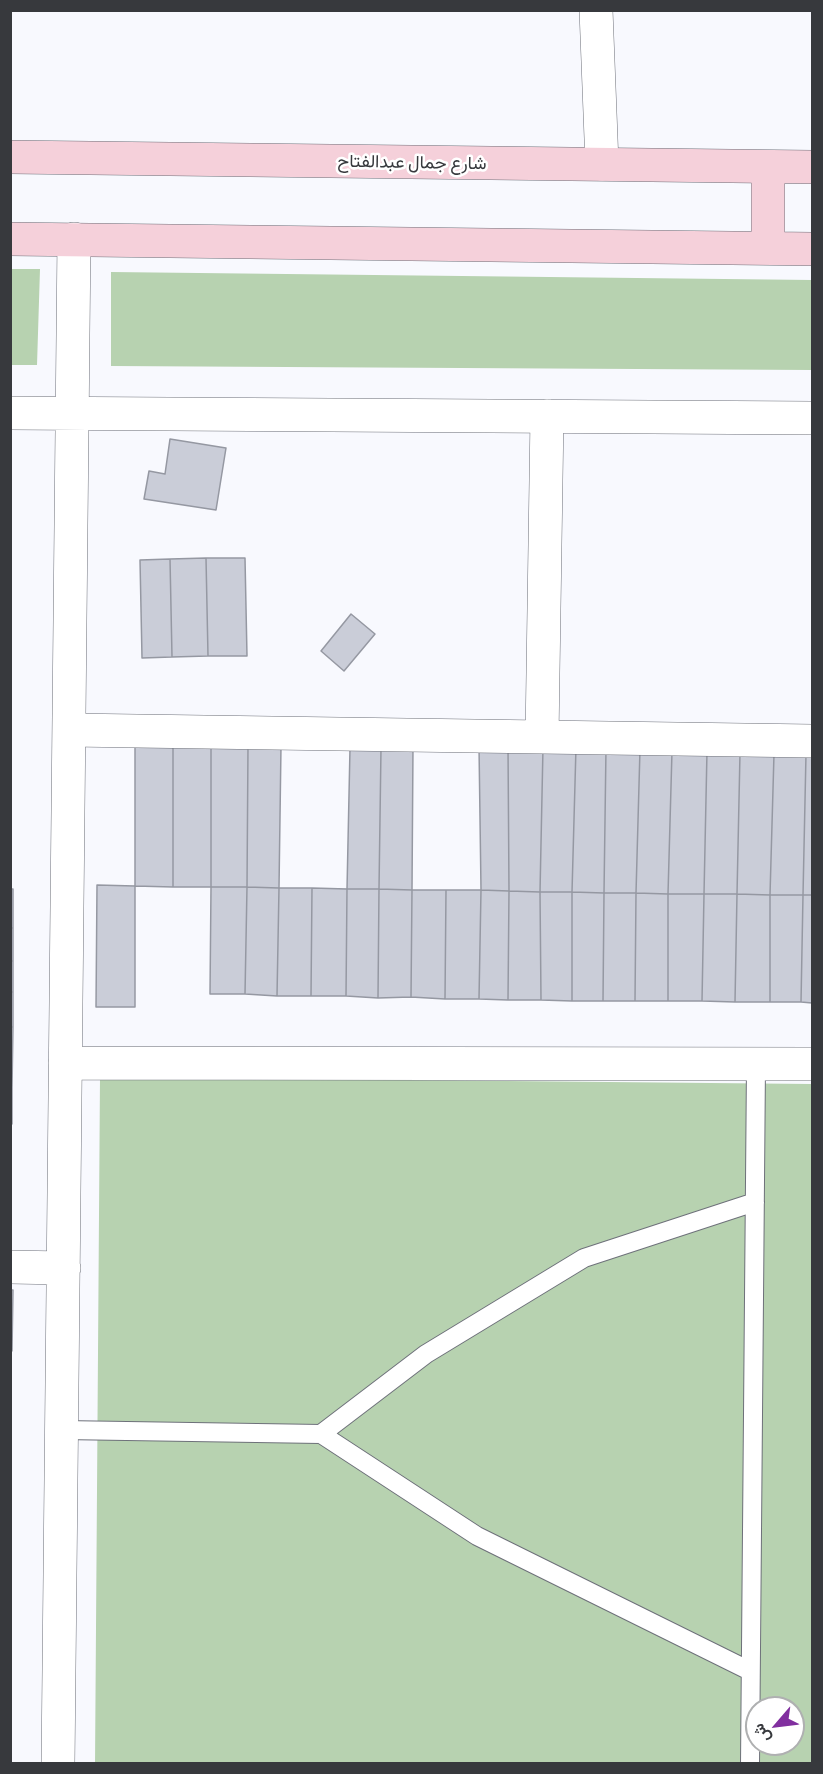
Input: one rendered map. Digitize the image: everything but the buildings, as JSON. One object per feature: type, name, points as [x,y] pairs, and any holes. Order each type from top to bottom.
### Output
[{"type":"main road","name":"شارع جمال عبدالفتاح","points":[[10,157],[813,167]]},
{"type":"main road","points":[[768,167],[768,248]]},
{"type":"main road","points":[[10,239],[813,249]]},
{"type":"street","points":[[596,10],[602,164]]},
{"type":"street","points":[[58,1764],[74,239]]},
{"type":"street","points":[[10,413],[813,418]]},
{"type":"street","points":[[542,737],[547,416]]},
{"type":"street","points":[[70,730],[813,741]]},
{"type":"street","points":[[65,1063],[813,1064]]},
{"type":"street","points":[[10,1267],[64,1268]]},
{"type":"lane","points":[[750,1764],[756,1064]]},
{"type":"lane","points":[[321,1434],[426,1354],[584,1258],[755,1202]]},
{"type":"lane","points":[[62,1430],[321,1434],[477,1536],[750,1671]]},
{"type":"green space","points":[[11,269],[40,269],[37,365],[11,365]]},
{"type":"green space","points":[[111,272],[812,280],[812,370],[111,366]]},
{"type":"green space","points":[[100,1077],[812,1084],[812,1763],[95,1764]]}]
